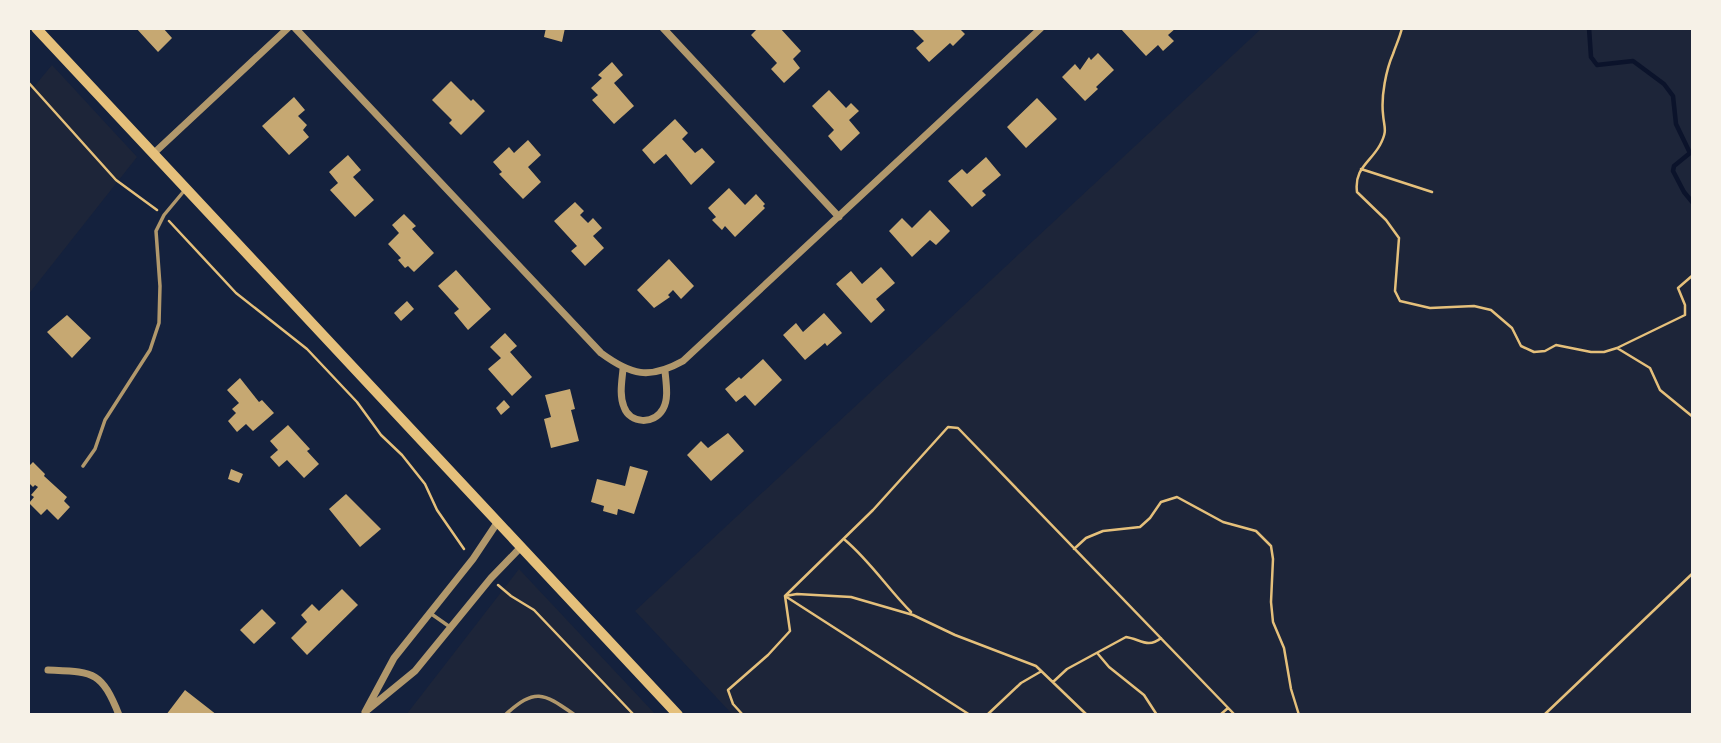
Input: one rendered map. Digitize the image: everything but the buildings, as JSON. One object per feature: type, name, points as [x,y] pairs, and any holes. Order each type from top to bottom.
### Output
[{"type":"main road","points":[[36,28],[678,715]]},
{"type":"street","points":[[153,155],[288,28]]},
{"type":"street","points":[[295,28],[601,353],[623,369],[646,374],[665,371],[683,361],[839,217],[1031,31],[1041,28]]},
{"type":"street","points":[[663,28],[839,217]]},
{"type":"street","points":[[623,369],[621,393],[624,408],[630,417],[643,422],[656,418],[664,408],[667,390],[665,371]]},
{"type":"street","points":[[364,714],[394,658],[497,523]]},
{"type":"street","points":[[364,714],[415,671],[491,578],[520,548]]},
{"type":"street","points":[[48,670],[88,672],[102,681],[108,689],[119,715]]},
{"type":"lane","points":[[83,466],[94,449],[105,420],[150,350],[159,324],[160,286],[156,231],[164,215],[185,189]]},
{"type":"lane","points":[[430,613],[450,627]]},
{"type":"lane","points":[[505,715],[530,696],[541,695],[576,715]]},
{"type":"path","points":[[1402,28],[1392,56],[1385,90],[1383,114],[1387,128],[1380,145],[1361,169],[1356,181],[1357,192],[1386,220],[1399,238],[1395,291],[1400,301],[1430,308],[1474,306],[1491,310],[1512,328],[1521,345],[1534,352],[1545,351],[1556,345],[1604,352],[1685,315],[1685,305],[1678,288],[1693,275]]},
{"type":"path","points":[[28,82],[116,180],[164,215],[236,293],[307,349],[357,402],[381,435],[402,455],[425,484],[437,510],[466,552]]},
{"type":"path","points":[[1361,169],[1432,192]]},
{"type":"path","points":[[1617,348],[1650,368],[1661,390],[1692,416]]},
{"type":"path","points":[[785,596],[873,510],[948,427],[958,428],[1235,715]]},
{"type":"path","points":[[1074,549],[1086,538],[1103,531],[1140,527],[1161,502],[1177,497],[1223,522],[1256,531],[1271,546],[1273,622],[1284,648],[1291,689],[1299,715]]},
{"type":"path","points":[[844,538],[861,553],[913,615]]},
{"type":"path","points":[[1544,715],[1693,573]]},
{"type":"path","points":[[502,590],[534,610],[634,715]]},
{"type":"path","points":[[785,596],[797,594],[851,597],[913,615],[967,640],[1028,662],[1087,715]]},
{"type":"path","points":[[743,715],[733,704],[728,690],[768,655],[790,631],[785,596]]},
{"type":"path","points":[[785,596],[970,715]]},
{"type":"path","points":[[1053,682],[1067,669],[1126,637],[1137,638],[1147,645],[1161,639]]},
{"type":"path","points":[[1098,654],[1109,667],[1144,695],[1157,715]]},
{"type":"path","points":[[987,715],[1010,692],[1040,672]]},
{"type":"path","points":[[1220,715],[1228,708]]},
{"type":"path","points":[[1106,715],[1126,715]]},
{"type":"shaded area","points":[[1262,28],[1693,28],[1693,715],[733,715],[635,611]]},
{"type":"shaded area","points":[[52,65],[137,157],[28,295],[28,94]]},
{"type":"shaded area","points":[[519,569],[656,715],[406,715]]},
{"type":"waterway","points":[[1589,28],[1591,57],[1597,65],[1633,61],[1664,84],[1673,96],[1676,124],[1690,153],[1674,166],[1673,171],[1693,203]]}]
